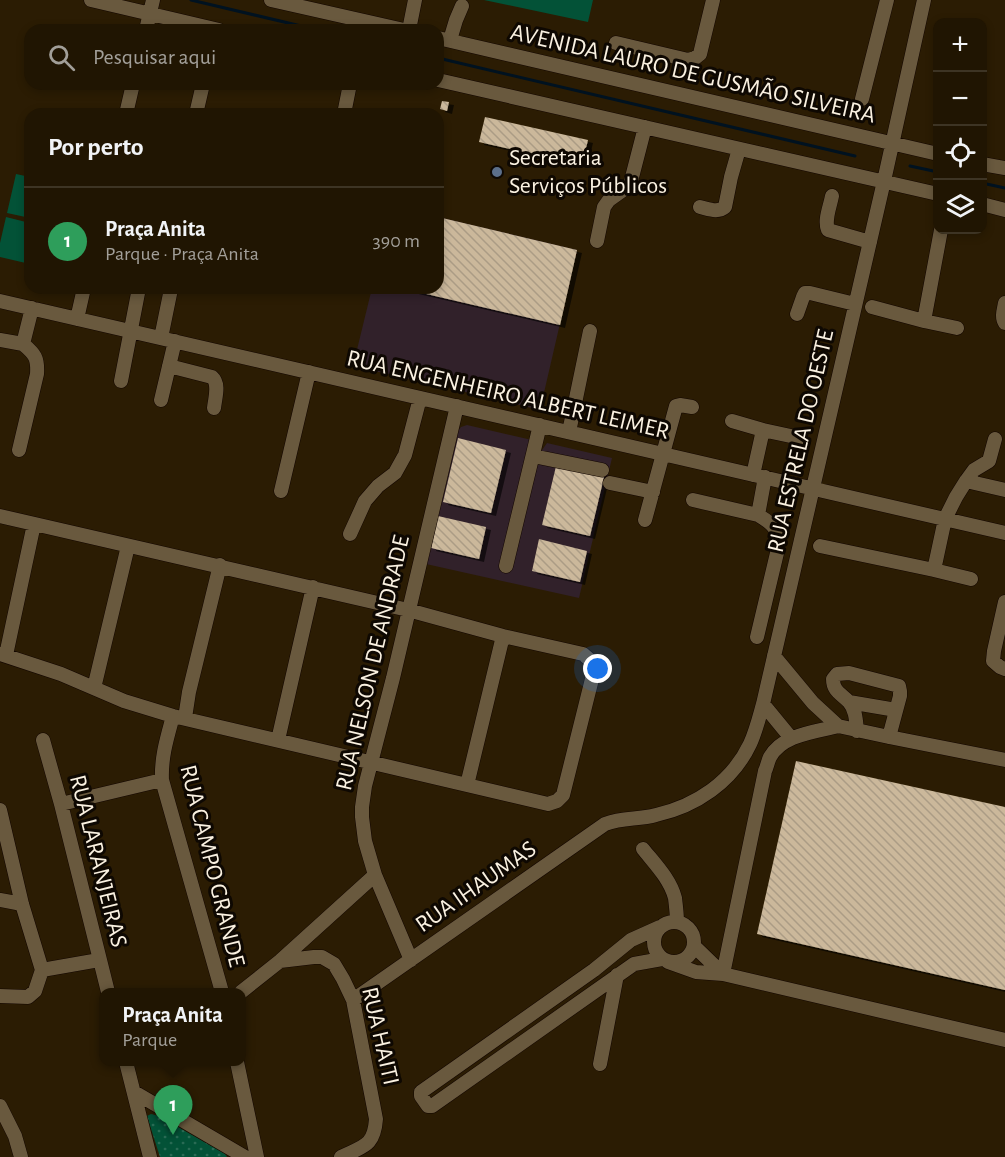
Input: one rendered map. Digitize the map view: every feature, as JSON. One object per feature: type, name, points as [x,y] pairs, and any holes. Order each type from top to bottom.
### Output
[{"type":"street","points":[[91,0],[192,24]]},
{"type":"street","points":[[148,24],[153,0]]},
{"type":"street","points":[[271,0],[378,24]]},
{"type":"street","points":[[335,14],[339,0]]},
{"type":"street","points":[[410,24],[414,0]]},
{"type":"street","points":[[616,43],[688,60],[694,58],[700,54],[713,0]]},
{"type":"street","points":[[862,99],[887,0]]},
{"type":"street","name":"RUA ESTRELA DO OESTE","points":[[628,818],[653,816],[676,810],[711,792],[725,779],[744,754],[757,728],[924,0]]},
{"type":"street","points":[[444,39],[462,6]]},
{"type":"street","name":"AVENIDA LAURO DE GUSMÃO SILVEIRA","points":[[444,39],[933,153]]},
{"type":"street","points":[[444,81],[933,193]]},
{"type":"street","points":[[127,108],[132,90]]},
{"type":"street","points":[[197,108],[202,90]]},
{"type":"street","points":[[345,108],[349,90]]},
{"type":"street","points":[[597,241],[604,207],[609,200],[630,185],[645,127]]},
{"type":"street","points":[[700,207],[716,211],[725,207],[739,148]]},
{"type":"street","points":[[987,165],[1005,168]]},
{"type":"street","points":[[832,196],[826,222],[828,230],[870,242]]},
{"type":"street","points":[[987,205],[1005,210]]},
{"type":"street","points":[[924,321],[940,234]]},
{"type":"street","points":[[797,315],[802,297],[806,293],[855,304]]},
{"type":"street","points":[[77,319],[83,294]]},
{"type":"street","points":[[121,381],[138,294]]},
{"type":"street","points":[[160,338],[170,294]]},
{"type":"street","name":"RUA ENGENHEIRO ALBERT LEIMER","points":[[0,301],[1005,533]]},
{"type":"street","points":[[1005,303],[1003,313],[1005,323]]},
{"type":"street","points":[[872,307],[957,328]]},
{"type":"street","points":[[23,344],[32,308]]},
{"type":"street","points":[[569,432],[590,331]]},
{"type":"street","points":[[0,340],[23,344],[38,362],[19,450]]},
{"type":"street","points":[[161,400],[175,341]]},
{"type":"street","points":[[194,372],[200,347]]},
{"type":"street","points":[[169,366],[216,380],[214,408]]},
{"type":"street","points":[[281,491],[309,372]]},
{"type":"street","points":[[350,534],[366,501],[378,486],[395,473],[405,454],[420,398]]},
{"type":"street","name":"RUA NELSON DE ANDRADE","points":[[411,960],[375,875],[365,841],[362,817],[363,797],[457,406]]},
{"type":"street","points":[[645,520],[676,406],[692,407]]},
{"type":"street","points":[[732,421],[800,438]]},
{"type":"street","points":[[506,566],[540,425]]},
{"type":"street","points":[[758,515],[763,430]]},
{"type":"street","points":[[934,570],[945,519],[966,481],[974,471],[989,461],[995,440]]},
{"type":"street","points":[[533,456],[603,470]]},
{"type":"street","points":[[966,481],[1005,490]]},
{"type":"street","points":[[610,483],[653,492]]},
{"type":"street","points":[[693,500],[758,515],[771,522],[777,532],[777,553],[757,637]]},
{"type":"street","points":[[0,516],[313,587],[583,654],[591,661],[594,671],[563,795],[557,801],[548,804],[179,717],[124,701],[61,674],[3,654],[34,524]]},
{"type":"street","points":[[94,688],[128,546]]},
{"type":"street","points":[[819,546],[971,579]]},
{"type":"street","name":"RUA CAMPO GRANDE","points":[[220,566],[189,692],[163,750],[162,780],[221,988]]},
{"type":"street","points":[[279,740],[313,587]]},
{"type":"street","points":[[1005,602],[993,661],[1005,669]]},
{"type":"street","points":[[467,785],[503,636]]},
{"type":"street","points":[[774,656],[813,703],[838,726],[1005,759]]},
{"type":"street","points":[[857,731],[854,711],[849,702],[834,687],[833,679],[837,674],[849,673],[899,686],[900,691],[889,737]]},
{"type":"street","points":[[849,702],[896,711]]},
{"type":"street","points":[[763,704],[791,738]]},
{"type":"street","points":[[723,974],[765,771],[770,757],[791,738],[838,726]]},
{"type":"street","name":"RUA LARANJEIRAS","points":[[43,740],[107,988]]},
{"type":"street","points":[[61,804],[162,780]]},
{"type":"street","points":[[0,810],[22,904],[42,970],[35,991],[28,998],[0,996]]},
{"type":"street","name":"RUA IHAUMAS","points":[[353,1000],[599,828],[610,822],[628,818]]},
{"type":"street","points":[[643,849],[663,873],[672,890],[677,922]]},
{"type":"street","points":[[246,989],[375,875]]},
{"type":"street","points":[[0,900],[22,904]]},
{"type":"street","points":[[677,922],[685,925],[694,938],[694,946],[689,956],[679,962],[634,964],[432,1106],[428,1106],[421,1092],[594,970],[632,940],[668,923],[677,922]]},
{"type":"street","points":[[660,927],[654,938],[655,950],[665,961],[696,972],[723,974],[1005,1040]]},
{"type":"street","points":[[694,946],[723,974]]},
{"type":"street","name":"RUA HAITI","points":[[280,961],[314,957],[327,960],[334,964],[353,1000],[376,1119],[375,1132],[369,1143],[341,1157]]},
{"type":"street","points":[[42,970],[99,960]]},
{"type":"street","points":[[600,1064],[617,975]]},
{"type":"street","points":[[127,1066],[150,1157]]},
{"type":"street","points":[[238,1066],[258,1157]]},
{"type":"street","points":[[134,1092],[245,1157]]},
{"type":"street","points":[[0,1106],[15,1136],[21,1157]]},
{"type":"shaded area","points":[[444,218],[577,250],[540,410],[461,391],[464,381],[446,376],[444,383],[440,386],[353,366],[371,294],[444,294]]},
{"type":"shaded area","points":[[467,425],[532,440],[540,453],[547,443],[612,458],[579,598],[426,564],[456,433],[461,427]]},
{"type":"green space","points":[[484,0],[593,0],[588,22]]},
{"type":"green space","points":[[16,174],[24,176],[24,217],[7,213]]},
{"type":"green space","points":[[6,217],[24,222],[24,263],[0,257],[0,243]]},
{"type":"green space","points":[[151,1114],[159,1116],[227,1157],[160,1157],[147,1116]]},
{"type":"building","points":[[442,101],[449,102],[447,111],[440,108]]},
{"type":"building","points":[[485,117],[588,140],[582,165],[479,142]]},
{"type":"building","points":[[444,218],[577,250],[560,325],[427,294],[444,294]]},
{"type":"building","points":[[458,438],[506,450],[491,513],[443,502]]},
{"type":"building","points":[[557,462],[605,473],[590,536],[542,525]]},
{"type":"building","points":[[438,516],[486,527],[479,559],[431,548]]},
{"type":"building","points":[[539,539],[587,551],[580,582],[532,571]]},
{"type":"building","points":[[796,761],[1005,807],[1005,990],[757,934]]},
{"type":"waterway","points":[[191,0],[293,24]]},
{"type":"waterway","points":[[444,59],[855,156]]},
{"type":"waterway","points":[[910,166],[933,171]]},
{"type":"waterway","points":[[987,184],[1005,188]]},
{"type":"place","name":"Secretaria Serviços Públicos","points":[[497,172]]},
{"type":"place","name":"Praça Anita","points":[[173,1135]]}]
